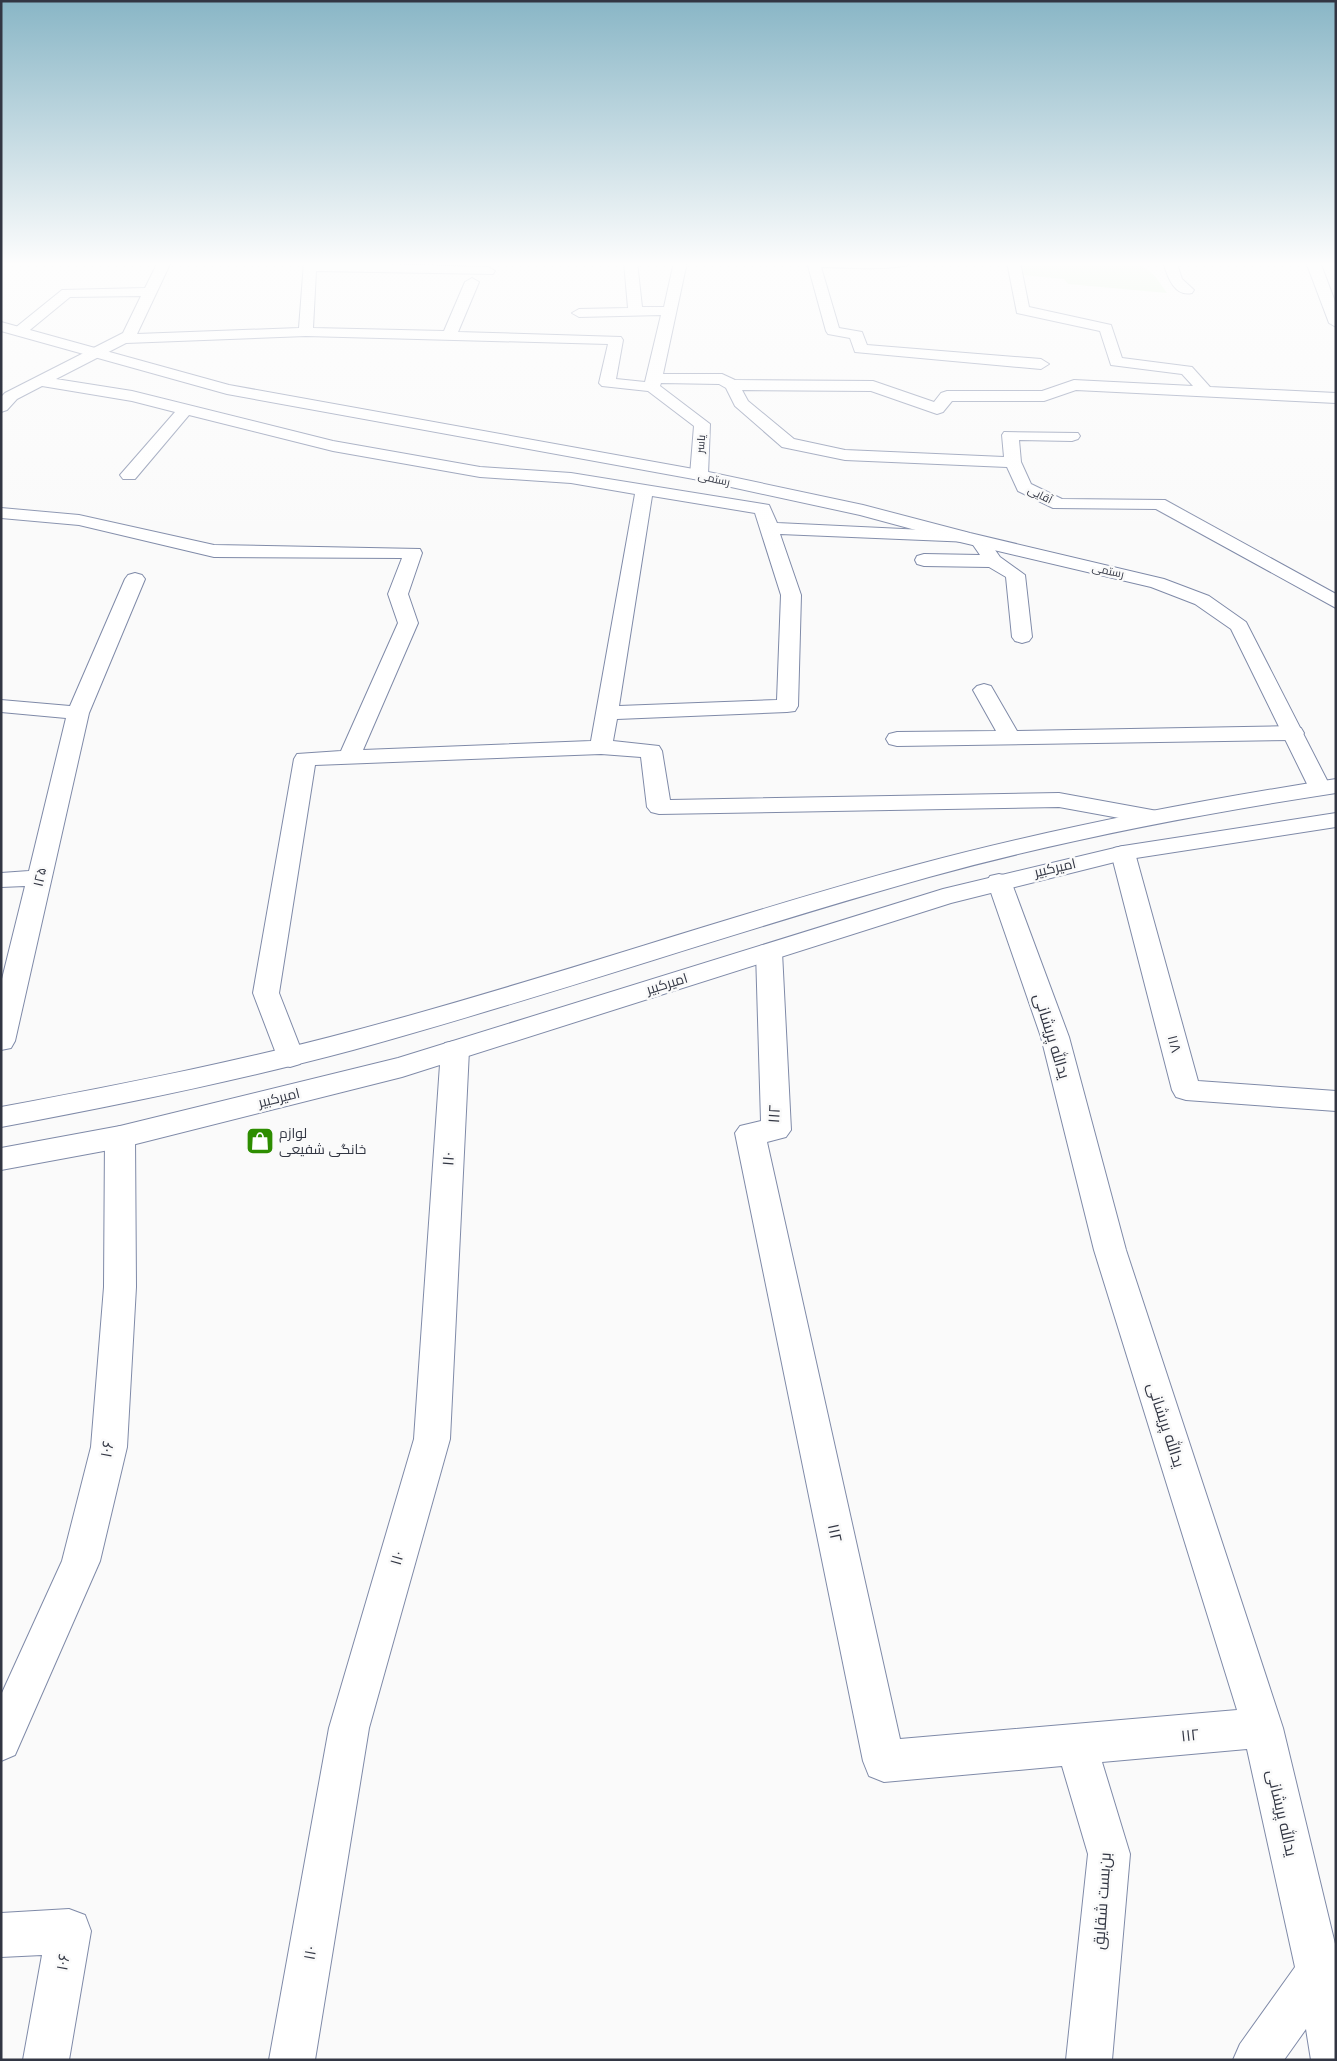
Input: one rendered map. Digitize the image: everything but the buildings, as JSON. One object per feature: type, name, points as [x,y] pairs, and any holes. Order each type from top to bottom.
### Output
[{"type":"street","points":[[5,400],[83,358]]},
{"type":"street","name":"رستمی","points":[[117,358],[227,389],[699,475],[863,510],[973,539],[1157,583],[1202,600],[1239,626],[1293,733],[1328,787]]},
{"type":"street","points":[[612,358],[607,383],[722,379],[732,385],[873,386],[937,409],[947,396],[1044,396],[1074,385],[1336,398]]},
{"type":"street","points":[[653,382],[659,358]]},
{"type":"street","points":[[863,358],[873,386]]},
{"type":"street","points":[[971,358],[1042,364]]},
{"type":"street","points":[[1115,358],[1116,362],[1187,370],[1206,392]]},
{"type":"street","points":[[39,382],[132,396],[352,450],[480,472],[571,478],[764,509],[791,595],[787,706],[607,713]]},
{"type":"street","name":"یاسر","points":[[653,382],[702,424],[699,475]]},
{"type":"street","points":[[732,385],[740,403],[788,443],[845,455],[1012,462],[1010,435],[1072,436]]},
{"type":"street","points":[[129,475],[185,410]]},
{"type":"street","name":"آقایی","points":[[1012,462],[1024,487],[1059,504],[1159,504],[1336,602]]},
{"type":"street","points":[[602,746],[644,490]]},
{"type":"street","points":[[1,513],[79,520],[214,551],[413,553],[398,594],[408,623],[349,757]]},
{"type":"street","points":[[769,528],[973,539],[993,561],[1015,575],[1022,637]]},
{"type":"street","points":[[924,560],[993,561]]},
{"type":"street","name":"۱۲۵","points":[[1,1041],[78,712],[135,578]]},
{"type":"street","points":[[984,690],[1010,737]]},
{"type":"street","points":[[1,706],[78,712]]},
{"type":"street","points":[[897,739],[1293,733]]},
{"type":"street","points":[[290,1057],[266,993],[305,759],[602,746],[651,751],[660,806],[1059,800],[1152,817]]},
{"type":"street","name":"امیرکبیر","points":[[1,1117],[134,1092],[290,1057],[399,1029],[923,871],[1066,835],[1210,805],[1328,787]]},
{"type":"street","name":"امیرکبیر","points":[[1,1159],[120,1137],[402,1067],[998,882],[1123,852],[1336,820]]},
{"type":"street","name":"۱۱۸","points":[[1123,852],[1186,1090],[1336,1101]]},
{"type":"street","points":[[1,880],[40,878]]},
{"type":"street","name":"یدالله پریشانی","points":[[998,882],[1055,1037],[1110,1250],[1263,1728],[1319,1972],[1334,2060]]},
{"type":"street","points":[[701,938],[726,965]]},
{"type":"street","name":"۱۱۲","points":[[769,952],[776,1130],[750,1133],[884,1761],[1077,1746],[1263,1728]]},
{"type":"street","name":"۱۱۰","points":[[292,2060],[349,1728],[432,1439],[455,1050]]},
{"type":"street","name":"۱۰۶","points":[[1,1741],[81,1561],[109,1447],[120,1287],[120,1137]]},
{"type":"street","name":"بن‌بست شقایق","points":[[1077,1746],[1109,1854],[1089,2060]]},
{"type":"street","name":"۱۰۶","points":[[1,1935],[69,1931],[46,2060]]},
{"type":"street","points":[[1256,2060],[1319,1972]]},
{"type":"place","name":"لوازم خانگی شفیعی","points":[[260,1141]]}]
